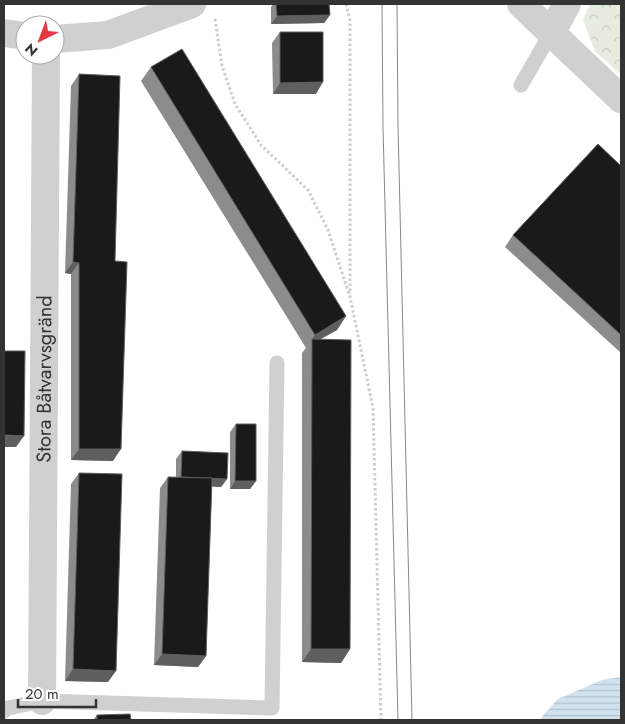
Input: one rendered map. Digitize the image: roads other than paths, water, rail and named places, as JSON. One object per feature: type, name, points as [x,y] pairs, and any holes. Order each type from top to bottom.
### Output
[{"type":"street","points":[[521,4],[621,99]]},
{"type":"street","points":[[551,33],[567,4]]},
{"type":"street","points":[[65,38],[108,35],[203,8]]},
{"type":"street","name":"Stora Båtvarvsgränd","points":[[42,701],[46,65]]},
{"type":"lane","points":[[521,85],[551,33]]},
{"type":"lane","points":[[4,711],[8,708],[42,701],[272,708],[277,363]]},
{"type":"water","points":[[621,677],[621,720],[539,720],[558,699],[602,680]]},
{"type":"tram line","points":[[382,4],[383,127],[398,720]]},
{"type":"tram line","points":[[397,4],[398,125],[412,720]]}]
